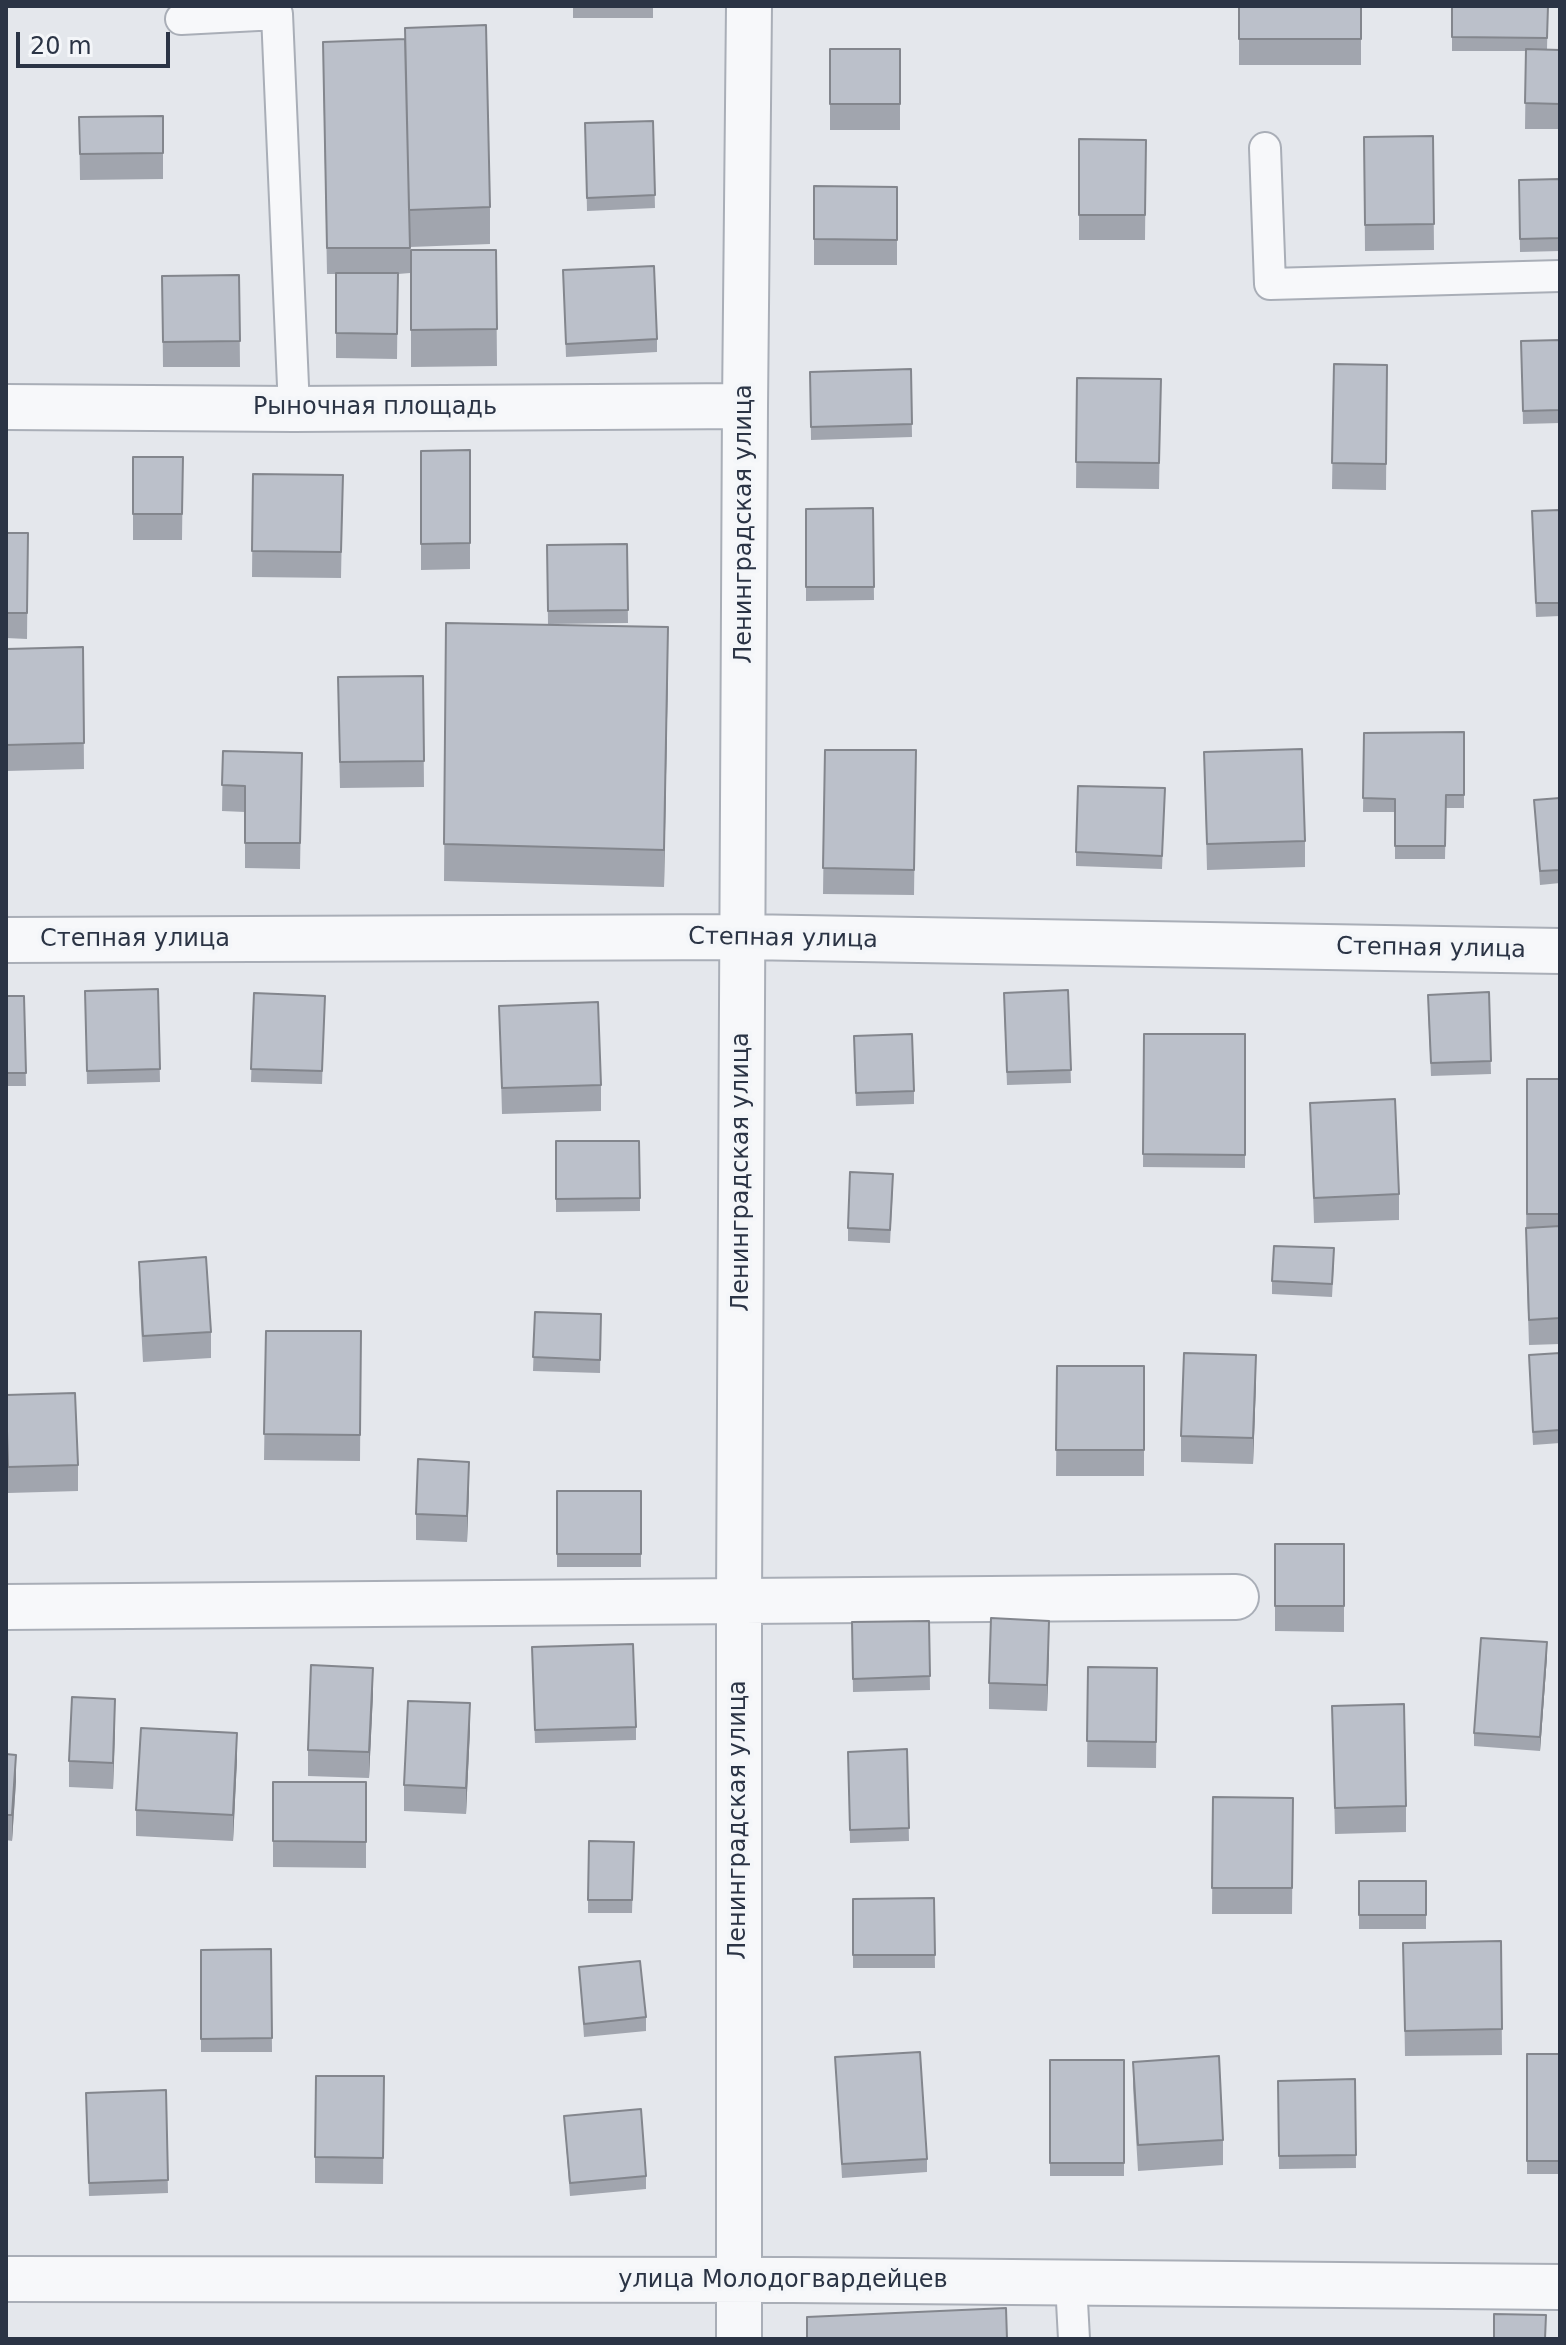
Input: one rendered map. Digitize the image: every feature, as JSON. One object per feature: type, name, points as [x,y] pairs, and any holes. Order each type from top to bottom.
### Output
[{"type":"street","name":"Ленинградская улица","points":[[739,2339],[739,1599],[749,6]]},
{"type":"street","name":"Рыночная площадь","points":[[6,407],[745,406]]},
{"type":"street","name":"Степная улица","points":[[6,940],[743,937],[1560,951]]},
{"type":"street","points":[[6,1607],[1236,1597]]},
{"type":"street","name":"улица Молодогвардейцев","points":[[6,2279],[738,2280],[1560,2287]]},
{"type":"lane","points":[[181,19],[277,14],[294,409]]},
{"type":"lane","points":[[1265,148],[1270,284],[1560,276]]},
{"type":"lane","points":[[1071,2283],[1074,2339]]},
{"type":"building","points":[[1239,6],[1361,6],[1361,39],[1239,39]]},
{"type":"building","points":[[1452,6],[1548,6],[1547,38],[1452,37]]},
{"type":"building","points":[[486,25],[490,207],[409,210],[405,28]]},
{"type":"building","points":[[405,39],[410,248],[327,248],[323,42]]},
{"type":"building","points":[[830,49],[900,49],[900,104],[830,104]]},
{"type":"building","points":[[1526,49],[1560,50],[1560,104],[1525,103]]},
{"type":"building","points":[[163,116],[163,153],[80,154],[79,117]]},
{"type":"building","points":[[653,121],[655,195],[587,198],[585,123]]},
{"type":"building","points":[[1433,136],[1434,224],[1365,225],[1364,137]]},
{"type":"building","points":[[1079,139],[1146,140],[1145,215],[1079,215]]},
{"type":"building","points":[[1560,179],[1560,238],[1520,239],[1519,180]]},
{"type":"building","points":[[814,186],[897,187],[897,240],[814,239]]},
{"type":"building","points":[[411,250],[496,250],[497,329],[411,330]]},
{"type":"building","points":[[654,266],[657,339],[566,344],[563,270]]},
{"type":"building","points":[[336,273],[398,273],[397,334],[336,333]]},
{"type":"building","points":[[239,275],[240,341],[163,342],[162,276]]},
{"type":"building","points":[[1560,340],[1560,410],[1523,411],[1521,341]]},
{"type":"building","points":[[1334,364],[1387,365],[1386,464],[1332,463]]},
{"type":"building","points":[[911,369],[912,424],[811,427],[810,372]]},
{"type":"building","points":[[1077,378],[1161,379],[1159,463],[1076,462]]},
{"type":"building","points":[[470,450],[470,543],[421,544],[421,451]]},
{"type":"building","points":[[133,457],[183,457],[182,514],[133,514]]},
{"type":"building","points":[[253,474],[343,475],[341,552],[252,551]]},
{"type":"building","points":[[873,508],[874,587],[806,587],[806,509]]},
{"type":"building","points":[[1560,510],[1560,603],[1536,603],[1532,511]]},
{"type":"building","points":[[6,533],[28,533],[27,613],[6,613]]},
{"type":"building","points":[[627,544],[628,610],[548,611],[547,545]]},
{"type":"building","points":[[446,623],[668,627],[664,850],[444,844]]},
{"type":"building","points":[[83,647],[84,743],[6,745],[6,649]]},
{"type":"building","points":[[423,676],[424,761],[340,762],[338,677]]},
{"type":"building","points":[[1464,732],[1464,795],[1446,795],[1445,846],[1395,846],[1395,799],[1363,798],[1364,733]]},
{"type":"building","points":[[1302,749],[1305,841],[1207,844],[1204,752]]},
{"type":"building","points":[[825,750],[916,750],[914,870],[823,868]]},
{"type":"building","points":[[223,751],[302,753],[300,843],[245,843],[245,786],[222,785]]},
{"type":"building","points":[[1078,786],[1165,788],[1162,856],[1076,852]]},
{"type":"building","points":[[1560,798],[1560,870],[1540,871],[1534,800]]},
{"type":"building","points":[[158,989],[160,1069],[87,1071],[85,991]]},
{"type":"building","points":[[1068,990],[1071,1070],[1007,1072],[1004,993]]},
{"type":"building","points":[[1489,992],[1491,1061],[1431,1063],[1428,995]]},
{"type":"building","points":[[254,993],[325,996],[322,1071],[251,1069]]},
{"type":"building","points":[[6,996],[24,996],[26,1073],[6,1073]]},
{"type":"building","points":[[598,1002],[601,1085],[502,1088],[499,1006]]},
{"type":"building","points":[[912,1034],[914,1091],[856,1093],[854,1036]]},
{"type":"building","points":[[1144,1034],[1245,1034],[1245,1155],[1143,1154]]},
{"type":"building","points":[[1527,1079],[1560,1079],[1560,1214],[1527,1214]]},
{"type":"building","points":[[1395,1099],[1399,1194],[1314,1198],[1310,1103]]},
{"type":"building","points":[[556,1141],[639,1141],[640,1198],[556,1199]]},
{"type":"building","points":[[850,1172],[893,1174],[890,1230],[848,1228]]},
{"type":"building","points":[[1560,1226],[1560,1318],[1529,1320],[1526,1228]]},
{"type":"building","points":[[1274,1246],[1334,1248],[1332,1284],[1272,1281]]},
{"type":"building","points":[[206,1257],[211,1332],[143,1336],[139,1262]]},
{"type":"building","points":[[535,1312],[601,1314],[600,1360],[533,1357]]},
{"type":"building","points":[[266,1331],[361,1331],[360,1435],[264,1434]]},
{"type":"building","points":[[1184,1353],[1256,1355],[1253,1438],[1181,1436]]},
{"type":"building","points":[[1560,1353],[1560,1430],[1533,1432],[1529,1355]]},
{"type":"building","points":[[1057,1366],[1144,1366],[1144,1450],[1056,1450]]},
{"type":"building","points":[[75,1393],[78,1465],[8,1467],[6,1395]]},
{"type":"building","points":[[418,1459],[469,1462],[467,1516],[416,1514]]},
{"type":"building","points":[[557,1491],[641,1491],[641,1554],[557,1554]]},
{"type":"building","points":[[1275,1544],[1344,1544],[1344,1606],[1275,1606]]},
{"type":"building","points":[[991,1618],[1049,1621],[1047,1685],[989,1683]]},
{"type":"building","points":[[929,1621],[930,1676],[853,1679],[852,1622]]},
{"type":"building","points":[[1481,1638],[1547,1642],[1540,1737],[1474,1733]]},
{"type":"building","points":[[633,1644],[636,1727],[535,1730],[532,1647]]},
{"type":"building","points":[[311,1665],[373,1668],[369,1752],[308,1750]]},
{"type":"building","points":[[1088,1667],[1157,1668],[1156,1742],[1087,1741]]},
{"type":"building","points":[[72,1697],[115,1699],[113,1763],[69,1761]]},
{"type":"building","points":[[408,1701],[470,1703],[466,1788],[404,1785]]},
{"type":"building","points":[[1404,1704],[1406,1806],[1335,1808],[1332,1706]]},
{"type":"building","points":[[141,1728],[237,1733],[233,1815],[136,1810]]},
{"type":"building","points":[[907,1749],[909,1828],[850,1830],[848,1752]]},
{"type":"building","points":[[6,1754],[16,1755],[12,1815],[6,1815]]},
{"type":"building","points":[[273,1782],[366,1782],[366,1842],[273,1841]]},
{"type":"building","points":[[1213,1797],[1293,1798],[1292,1888],[1212,1888]]},
{"type":"building","points":[[589,1841],[634,1842],[632,1900],[588,1900]]},
{"type":"building","points":[[1359,1881],[1426,1881],[1426,1915],[1359,1915]]},
{"type":"building","points":[[934,1898],[935,1955],[853,1955],[853,1899]]},
{"type":"building","points":[[1501,1941],[1502,2029],[1405,2031],[1403,1943]]},
{"type":"building","points":[[271,1949],[272,2038],[201,2039],[201,1950]]},
{"type":"building","points":[[640,1961],[646,2017],[584,2024],[579,1967]]},
{"type":"building","points":[[920,2052],[927,2159],[842,2164],[835,2057]]},
{"type":"building","points":[[1527,2054],[1560,2054],[1560,2161],[1527,2161]]},
{"type":"building","points":[[1219,2056],[1223,2140],[1138,2145],[1133,2062]]},
{"type":"building","points":[[1050,2060],[1124,2060],[1124,2163],[1050,2163]]},
{"type":"building","points":[[316,2076],[384,2076],[383,2158],[315,2157]]},
{"type":"building","points":[[1355,2079],[1356,2155],[1279,2156],[1278,2081]]},
{"type":"building","points":[[166,2090],[168,2180],[89,2183],[86,2093]]},
{"type":"building","points":[[641,2109],[646,2176],[570,2183],[564,2116]]},
{"type":"building","points":[[1006,2308],[1007,2339],[807,2339],[807,2317]]},
{"type":"building","points":[[1494,2314],[1546,2315],[1545,2339],[1494,2339]]}]
